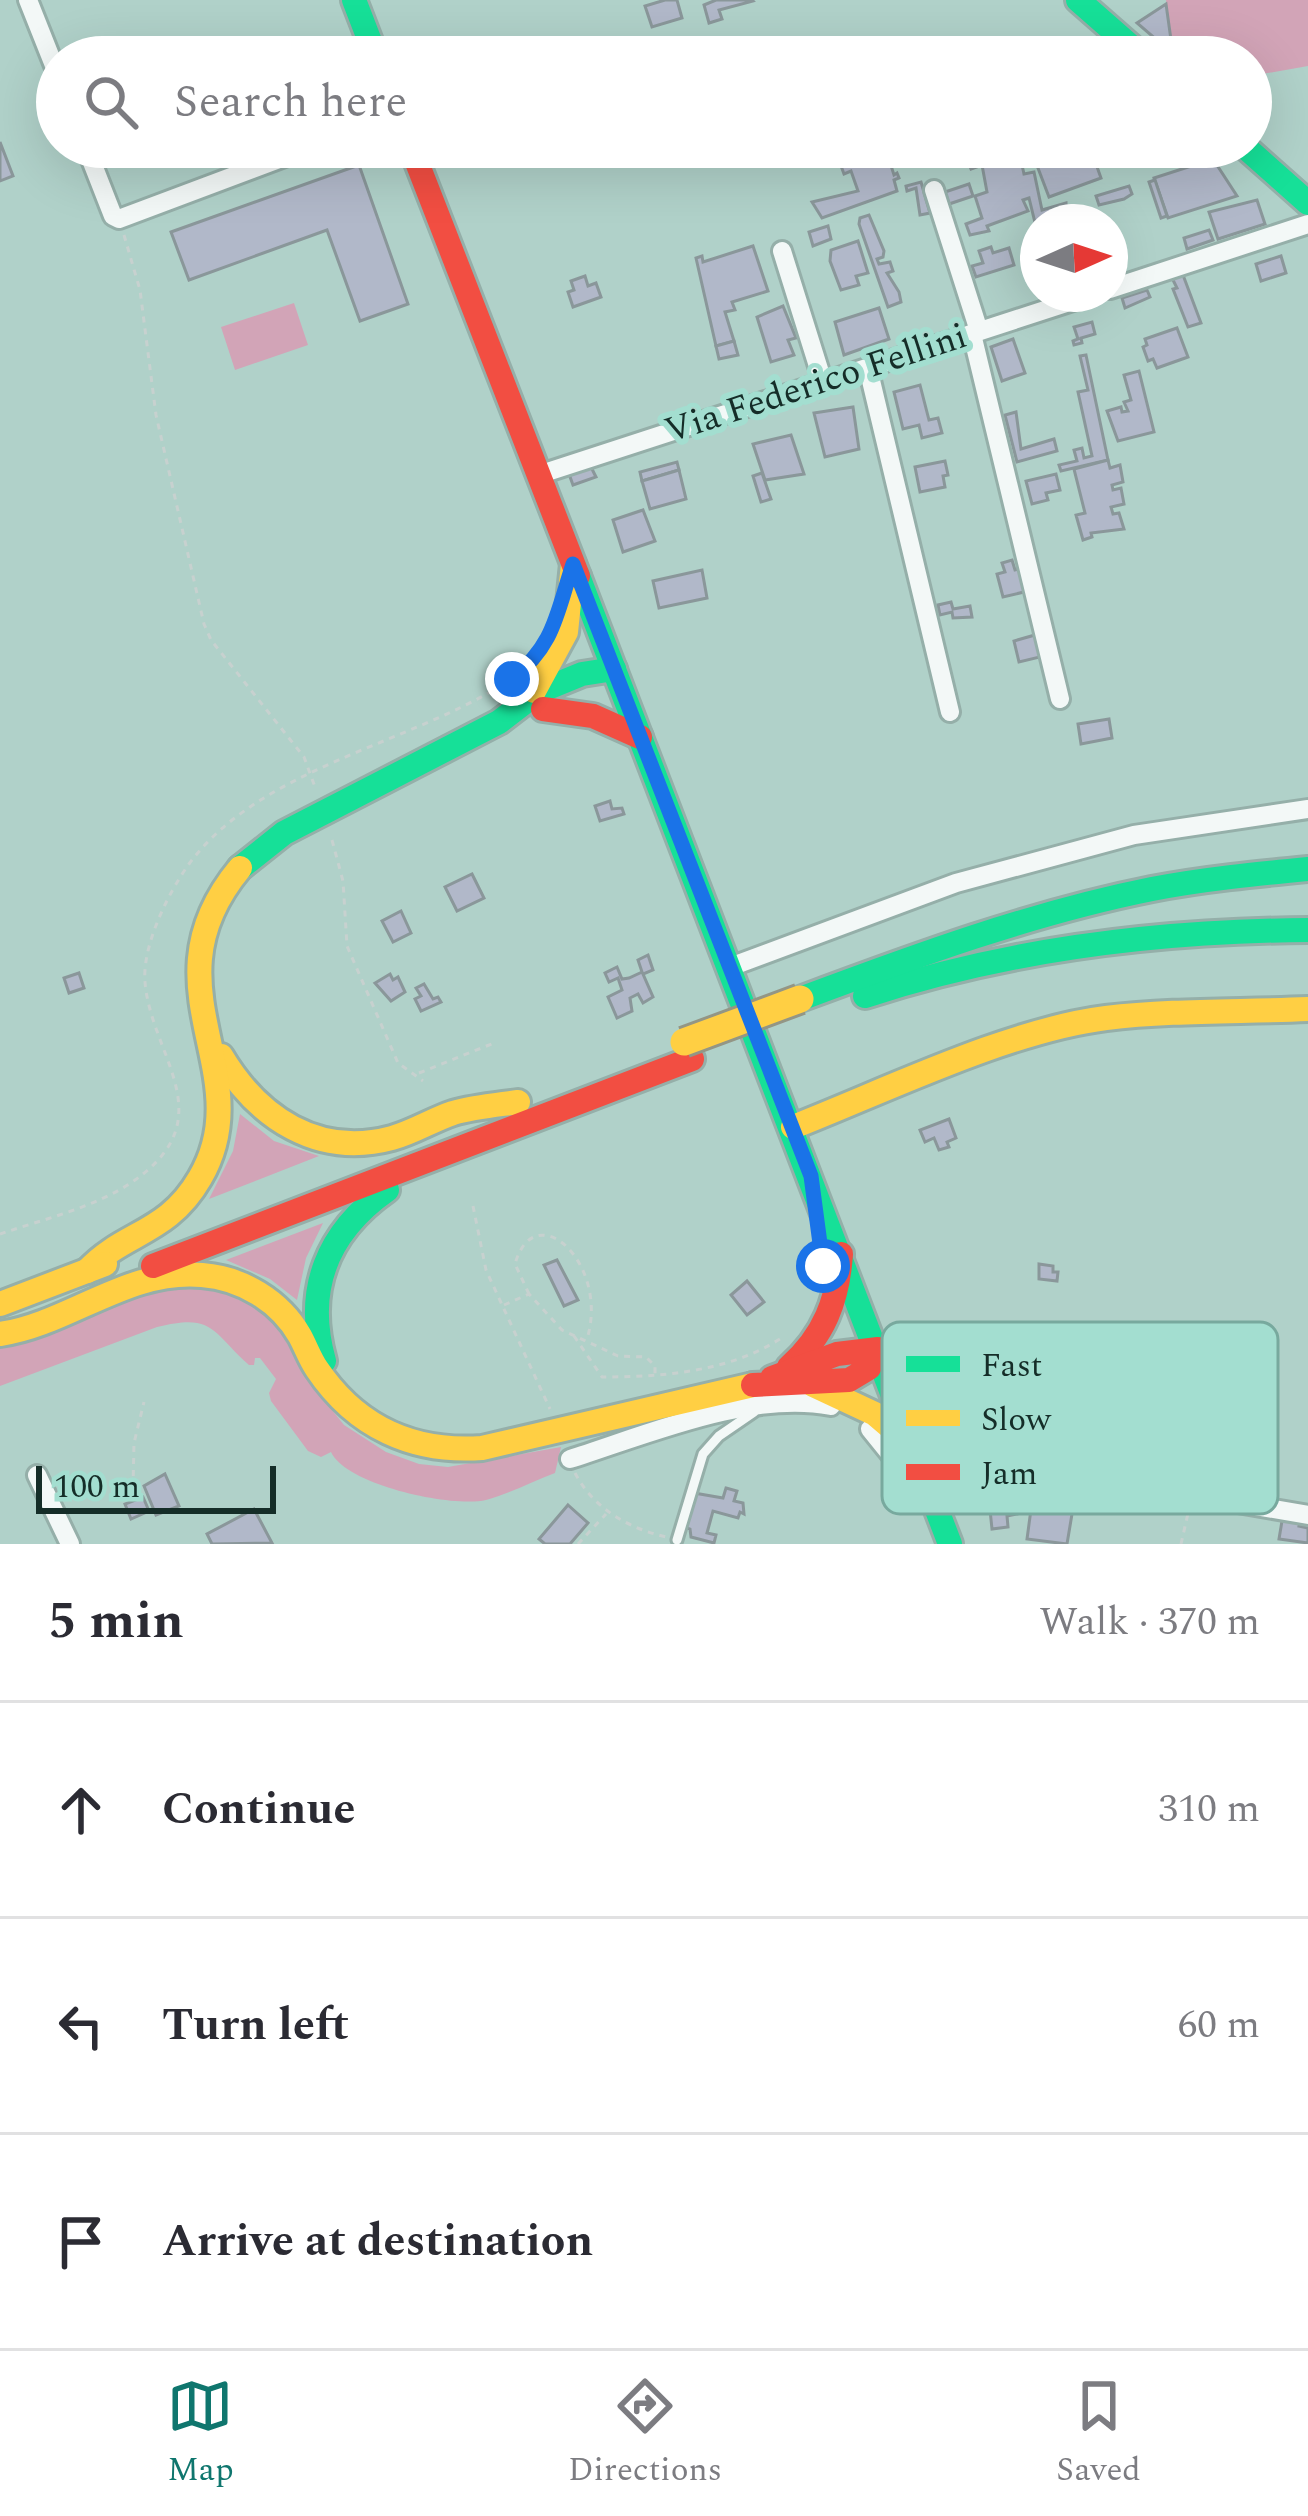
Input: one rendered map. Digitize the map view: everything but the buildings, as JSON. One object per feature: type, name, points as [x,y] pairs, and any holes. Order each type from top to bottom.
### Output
[{"type":"main road","points":[[354,0],[368,36]]},
{"type":"main road","points":[[1078,0],[1119,36]]},
{"type":"main road","points":[[419,168],[882,1360]]},
{"type":"main road","points":[[1297,179],[1308,202]]},
{"type":"main road","points":[[87,1271],[102,1252],[145,1235],[173,1214],[210,1160],[219,1123],[219,1092],[197,993],[198,954],[209,915],[226,885],[252,856],[291,830],[499,722],[554,665],[565,642],[574,596],[573,564]]},
{"type":"main road","points":[[528,695],[585,693],[614,669]]},
{"type":"main road","points":[[528,695],[591,713],[640,736]]},
{"type":"main road","points":[[0,1329],[804,1008],[912,957],[1062,910],[1155,889],[1308,869]]},
{"type":"main road","points":[[804,1008],[1075,948],[1177,935],[1308,931]]},
{"type":"main road","points":[[793,1127],[993,1048],[1056,1029],[1105,1018],[1308,1010]]},
{"type":"main road","points":[[203,1020],[245,1096],[278,1123],[306,1137],[352,1144],[376,1142],[458,1112],[518,1102]]},
{"type":"main road","points":[[0,1304],[518,1102],[688,1051]]},
{"type":"main road","points":[[338,1394],[317,1338],[316,1290],[323,1262],[347,1220],[392,1187],[498,1146],[556,1109]]},
{"type":"main road","points":[[764,1389],[798,1359],[828,1321],[838,1290],[841,1254]]},
{"type":"main road","points":[[0,1329],[14,1332],[160,1277],[198,1274],[224,1279],[265,1297],[286,1314],[315,1367],[360,1417],[382,1433],[414,1446],[444,1451],[482,1448],[764,1389],[858,1376],[878,1349]]},
{"type":"main road","points":[[764,1389],[840,1351],[878,1349]]},
{"type":"main road","points":[[811,1385],[882,1420]]},
{"type":"main road","points":[[940,1514],[950,1544]]},
{"type":"street","points":[[28,0],[42,36]]},
{"type":"street","points":[[94,168],[118,218],[254,168]]},
{"type":"street","points":[[934,190],[975,333],[1060,699]]},
{"type":"street","points":[[1128,283],[1308,224]]},
{"type":"street","points":[[782,251],[824,382]]},
{"type":"street","name":"Via Federico Fellini","points":[[538,475],[1039,312]]},
{"type":"street","points":[[868,368],[950,712]]},
{"type":"street","points":[[730,967],[956,883],[1135,836],[1308,808]]},
{"type":"street","points":[[570,1460],[680,1425],[764,1389],[850,1414],[882,1441]]},
{"type":"street","points":[[35,1470],[70,1544]]},
{"type":"street","points":[[1278,1510],[1308,1515]]},
{"type":"lane","points":[[677,1540],[703,1454],[764,1389]]},
{"type":"path","points":[[118,218],[140,290],[156,415],[204,625],[304,757],[318,800]]},
{"type":"path","points":[[0,1234],[116,1191],[151,1167],[167,1146],[177,1120],[178,1084],[147,1001],[144,976],[154,936],[188,866],[206,844],[234,817],[312,775],[528,695]]},
{"type":"path","points":[[328,827],[343,881],[347,946],[398,1063],[407,1073],[417,1074],[494,1043]]},
{"type":"path","points":[[417,1074],[423,1081]]},
{"type":"path","points":[[473,1206],[479,1247],[554,1416]]},
{"type":"path","points":[[587,1339],[594,1316],[580,1261],[564,1242],[543,1236],[523,1247],[517,1256],[518,1277],[562,1330],[618,1356],[646,1357],[655,1366],[655,1376]]},
{"type":"path","points":[[503,1306],[529,1294]]},
{"type":"path","points":[[574,1336],[602,1377],[655,1376],[740,1358],[794,1329]]},
{"type":"path","points":[[133,1488],[132,1461],[144,1402]]},
{"type":"path","points":[[570,1460],[577,1479],[608,1513],[677,1540]]},
{"type":"path","points":[[578,1544],[608,1513]]},
{"type":"path","points":[[1181,1544],[1188,1514]]},
{"type":"path","points":[[653,1544],[656,1535]]},
{"type":"shaded area","points":[[1166,0],[1308,0],[1308,66],[1272,72],[1272,36],[1170,36]]},
{"type":"shaded area","points":[[294,303],[308,345],[235,370],[221,327]]},
{"type":"shaded area","points":[[240,1114],[274,1141],[319,1156],[209,1199],[233,1151]]},
{"type":"shaded area","points":[[323,1223],[306,1258],[297,1300],[270,1279],[226,1260]]},
{"type":"shaded area","points":[[200,1281],[266,1306],[344,1425],[386,1452],[419,1464],[448,1467],[561,1447],[555,1473],[470,1502],[378,1484],[357,1475],[331,1452],[321,1457],[308,1451],[271,1401],[269,1393],[276,1379],[260,1358],[249,1365],[210,1328],[190,1322],[157,1327],[0,1386],[0,1343],[156,1286]]},
{"type":"traffic: fast","points":[[354,0],[368,36]]},
{"type":"traffic: fast","points":[[1078,0],[1119,36]]},
{"type":"traffic: fast","points":[[1269,168],[1308,203]]},
{"type":"traffic: fast","points":[[578,576],[882,1367]]},
{"type":"traffic: fast","points":[[240,868],[284,833],[499,722],[538,692],[582,674],[614,669]]},
{"type":"traffic: fast","points":[[800,999],[1063,910],[1191,882],[1308,869]]},
{"type":"traffic: fast","points":[[865,996],[974,966],[1084,946],[1195,934],[1308,930]]},
{"type":"traffic: fast","points":[[324,1361],[317,1310],[326,1265],[349,1224],[387,1190]]},
{"type":"traffic: fast","points":[[938,1514],[950,1544]]},
{"type":"traffic: slow","points":[[534,691],[566,632],[573,564]]},
{"type":"traffic: slow","points":[[87,1271],[174,1211],[200,1178],[215,1139],[218,1102],[200,990],[201,952],[212,911],[240,868]]},
{"type":"traffic: slow","points":[[684,1042],[800,999]]},
{"type":"traffic: slow","points":[[793,1127],[989,1048],[1068,1025],[1156,1014],[1308,1009]]},
{"type":"traffic: slow","points":[[221,1056],[253,1098],[272,1114],[293,1128],[339,1142],[392,1138],[453,1113],[518,1102]]},
{"type":"traffic: slow","points":[[0,1304],[105,1264]]},
{"type":"traffic: slow","points":[[0,1334],[50,1320],[149,1280],[175,1275],[217,1277],[258,1294],[282,1312],[332,1389],[368,1421],[410,1440],[457,1448],[482,1448],[753,1385]]},
{"type":"traffic: slow","points":[[813,1385],[882,1420]]},
{"type":"traffic: jam","points":[[419,168],[578,576]]},
{"type":"traffic: jam","points":[[543,709],[593,716],[640,737]]},
{"type":"traffic: jam","points":[[153,1266],[692,1059]]},
{"type":"traffic: jam","points":[[789,1367],[827,1316],[841,1254]]},
{"type":"traffic: jam","points":[[753,1385],[849,1380],[869,1368],[878,1349],[837,1354],[772,1378]]},
{"type":"route","points":[[512,679],[548,643],[573,564],[811,1176],[823,1266]]}]
